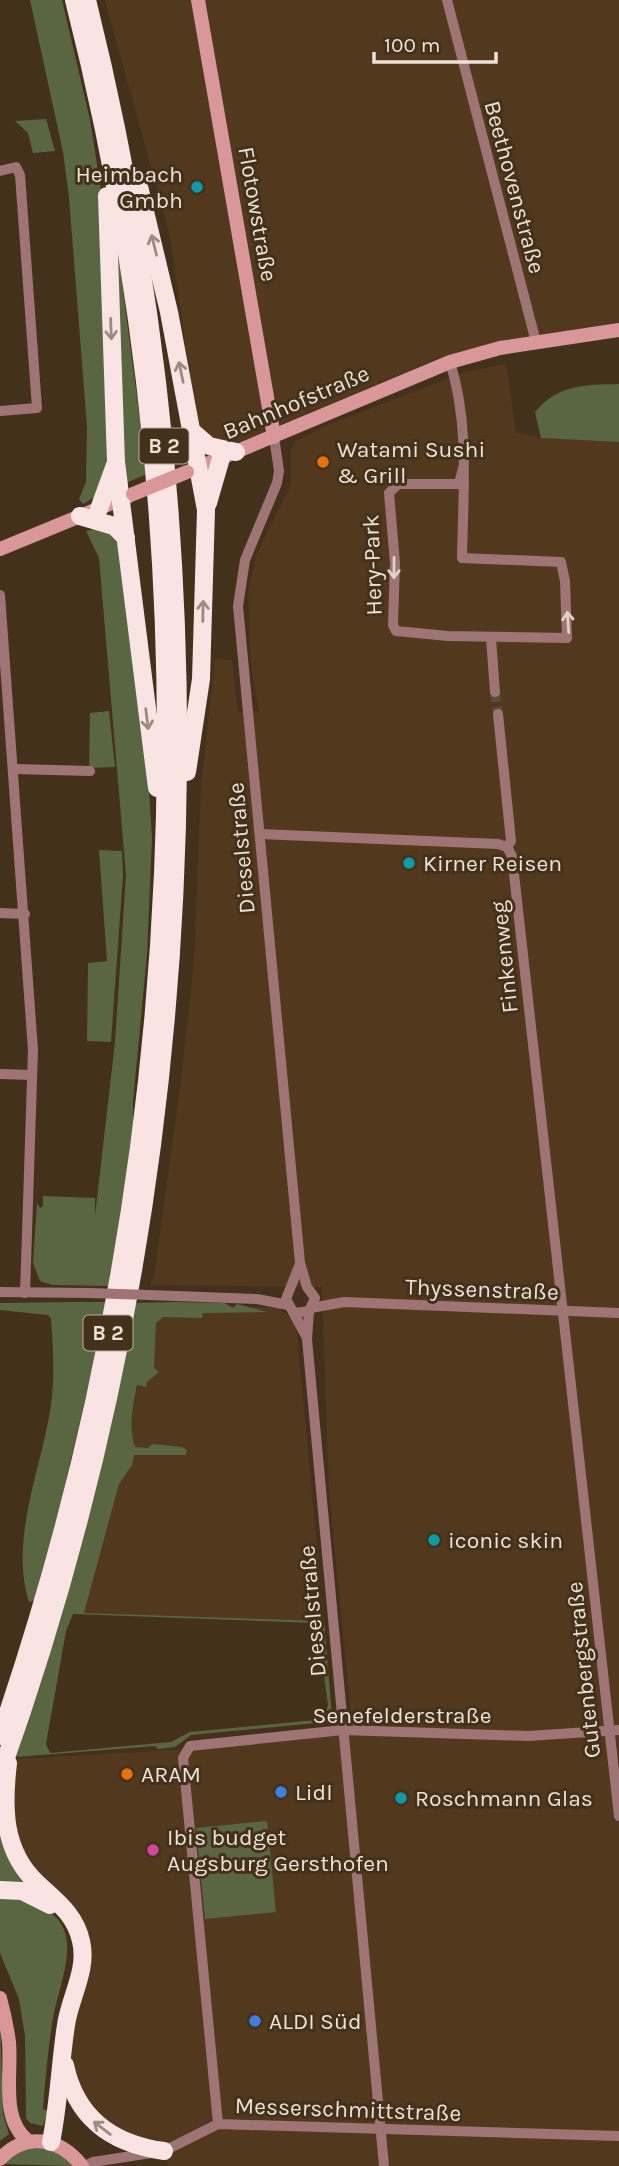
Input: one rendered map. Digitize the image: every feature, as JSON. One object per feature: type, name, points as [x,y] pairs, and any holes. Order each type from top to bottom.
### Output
[{"type":"highway","name":"B 2","points":[[0,1775],[5,1742],[59,1545],[113,1308],[143,1116],[155,993],[164,847],[166,717],[157,510],[136,319],[106,143],[74,0]]},
{"type":"highway","name":"B 2","points":[[5,1742],[48,1630],[86,1494],[127,1305],[164,1048],[178,816],[176,604],[162,419],[140,254],[106,79],[87,0]]},
{"type":"highway","points":[[106,79],[143,200],[194,433],[194,469],[206,510],[199,700],[178,816]]},
{"type":"highway","points":[[106,143],[116,462],[127,497],[126,538],[164,847]]},
{"type":"highway","points":[[194,433],[209,446],[228,455],[206,510]]},
{"type":"highway","points":[[99,509],[116,462]]},
{"type":"highway","points":[[80,516],[114,526],[126,538]]},
{"type":"highway","points":[[5,1742],[5,1811],[12,1844],[28,1873],[65,1909],[82,1943],[81,1970],[66,2025],[64,2061],[51,2142]]},
{"type":"highway","points":[[0,1890],[22,1891],[47,1903],[66,1923],[72,1939],[72,1968],[55,2034],[58,2091]]},
{"type":"highway","points":[[64,2061],[76,2100],[94,2123],[120,2140],[165,2159]]},
{"type":"main road","name":"Flotowstraße","points":[[198,0],[274,437]]},
{"type":"main road","name":"Bahnhofstraße","points":[[0,550],[450,362],[478,353],[536,342],[619,330]]},
{"type":"main road","points":[[0,1998],[9,2044],[9,2117],[17,2134],[28,2141],[51,2142],[68,2150],[83,2166]]},
{"type":"main road","points":[[4,2154],[28,2141]]},
{"type":"street","name":"Beethovenstraße","points":[[447,0],[536,342]]},
{"type":"street","points":[[0,171],[16,167],[20,175],[37,408],[0,411]]},
{"type":"street","name":"Hery-Park","points":[[450,362],[462,412],[463,468],[462,558],[555,560],[563,568],[567,638],[401,634],[393,625],[395,563],[390,490],[398,484],[459,484],[463,468]]},
{"type":"street","name":"Dieselstraße","points":[[274,437],[279,471],[277,483],[244,560],[238,606],[300,1263],[310,1291],[307,1339],[384,2166]]},
{"type":"street","points":[[0,595],[5,715],[15,769],[25,914],[32,1075],[25,1293]]},
{"type":"street","points":[[491,638],[495,692]]},
{"type":"street","points":[[260,834],[480,843],[507,847],[511,841],[498,714]]},
{"type":"street","points":[[15,769],[90,771]]},
{"type":"street","name":"Finkenweg","points":[[507,847],[512,856],[562,1311]]},
{"type":"street","points":[[0,913],[25,914]]},
{"type":"street","points":[[0,1074],[32,1075]]},
{"type":"street","name":"Dieselstraße","points":[[300,1263],[291,1290],[292,1309],[307,1339]]},
{"type":"street","points":[[257,1299],[291,1290],[310,1291]]},
{"type":"street","name":"Thyssenstraße","points":[[310,1291],[344,1303]]},
{"type":"street","points":[[0,1292],[257,1299],[292,1309],[310,1309]]},
{"type":"street","name":"Thyssenstraße","points":[[310,1309],[344,1303],[619,1313]]},
{"type":"street","name":"Gutenbergstraße","points":[[562,1311],[614,1731],[619,1816]]},
{"type":"street","name":"Senefelderstraße","points":[[218,2124],[183,1758],[190,1746],[343,1730],[528,1735],[614,1731]]},
{"type":"street","name":"Messerschmittstraße","points":[[83,2166],[165,2159],[218,2124],[619,2136]]},
{"type":"shaded area","points":[[105,0],[619,0],[619,325],[473,348],[439,358],[229,446],[198,432],[170,236]]},
{"type":"shaded area","points":[[506,364],[516,432],[541,438],[619,442],[619,2166],[169,2166],[159,2142],[117,2132],[82,2095],[70,2050],[86,1954],[22,1855],[10,1793],[17,1759],[191,1749],[353,1734],[329,1491],[322,1287],[150,1285],[154,1276],[180,1087],[194,962],[201,785],[215,659],[232,660],[238,712],[259,711],[251,666],[248,591],[257,553],[291,485],[291,449],[296,441],[325,426],[465,372]]},
{"type":"shaded area","points":[[153,1304],[279,1308],[296,1323],[324,1621],[84,1613],[119,1484]]},
{"type":"green space","points":[[30,0],[62,0],[90,120],[101,189],[108,465],[98,495],[83,504],[79,499],[86,482],[87,427],[69,197],[63,152]]},
{"type":"green space","points":[[46,119],[55,151],[33,153],[28,133],[15,121]]},
{"type":"green space","points":[[113,214],[147,474],[126,483]]},
{"type":"green space","points":[[619,384],[619,442],[541,438],[535,412],[553,396],[584,386]]},
{"type":"green space","points":[[100,528],[118,535],[147,755],[152,838],[147,954],[133,1102],[133,1135],[111,1286],[52,1285],[40,1281],[33,1263],[37,1203],[40,1208],[43,1206],[43,1196],[95,1198],[95,1216],[115,1042],[126,875],[99,558],[86,531]]},
{"type":"green space","points":[[109,711],[115,767],[89,768],[90,713]]},
{"type":"green space","points":[[99,850],[122,851],[123,875],[111,1042],[87,1041],[88,963],[107,961]]},
{"type":"green space","points":[[108,1302],[38,1599],[29,1602],[23,1553],[29,1503],[51,1405],[51,1319],[48,1315],[0,1310],[0,1303]]},
{"type":"green space","points":[[134,1303],[225,1303],[233,1308],[237,1304],[267,1312],[203,1313],[202,1318],[163,1317],[156,1323],[154,1368],[159,1372],[147,1382],[146,1387],[137,1385],[132,1417],[133,1439],[135,1447],[148,1448],[152,1444],[182,1447],[187,1450],[186,1455],[134,1455],[132,1465],[119,1484],[84,1613],[324,1621],[332,1717],[327,1722],[191,1735],[175,1747],[158,1749],[155,1746],[16,1757],[85,1532]],"holes":[[[73,1614],[317,1623],[328,1705],[326,1712],[316,1720],[190,1732],[171,1742],[50,1753],[46,1744],[66,1631]]]},
{"type":"green space","points":[[0,1813],[30,1883],[0,1886]]},
{"type":"green space","points":[[267,1821],[276,1912],[205,1919],[196,1828]]},
{"type":"green space","points":[[0,1895],[8,1895],[50,1912],[61,1924],[66,1938],[67,1954],[49,2045],[43,2109],[48,2111],[43,2126],[30,2123],[26,2118],[25,2036],[19,1999],[0,1953]]},
{"type":"green space","points":[[0,2017],[3,2114],[9,2134],[0,2141]]},
{"type":"green space","points":[[45,2147],[64,2156],[73,2166],[3,2164],[24,2148]]},
{"type":"tunnel","points":[[495,692],[498,714]]},
{"type":"place","name":"Heimbach Gmbh","points":[[197,187]]},
{"type":"place","name":"Watami Sushi & Grill","points":[[323,462]]},
{"type":"place","name":"Kirner Reisen","points":[[409,863]]},
{"type":"place","name":"iconic skin","points":[[434,1540]]},
{"type":"place","name":"ARAM","points":[[127,1774]]},
{"type":"place","name":"Lidl","points":[[281,1792]]},
{"type":"place","name":"Roschmann Glas","points":[[401,1798]]},
{"type":"place","name":"Ibis budget Augsburg Gersthofen","points":[[153,1850]]},
{"type":"place","name":"ALDI Süd","points":[[255,2021]]}]
